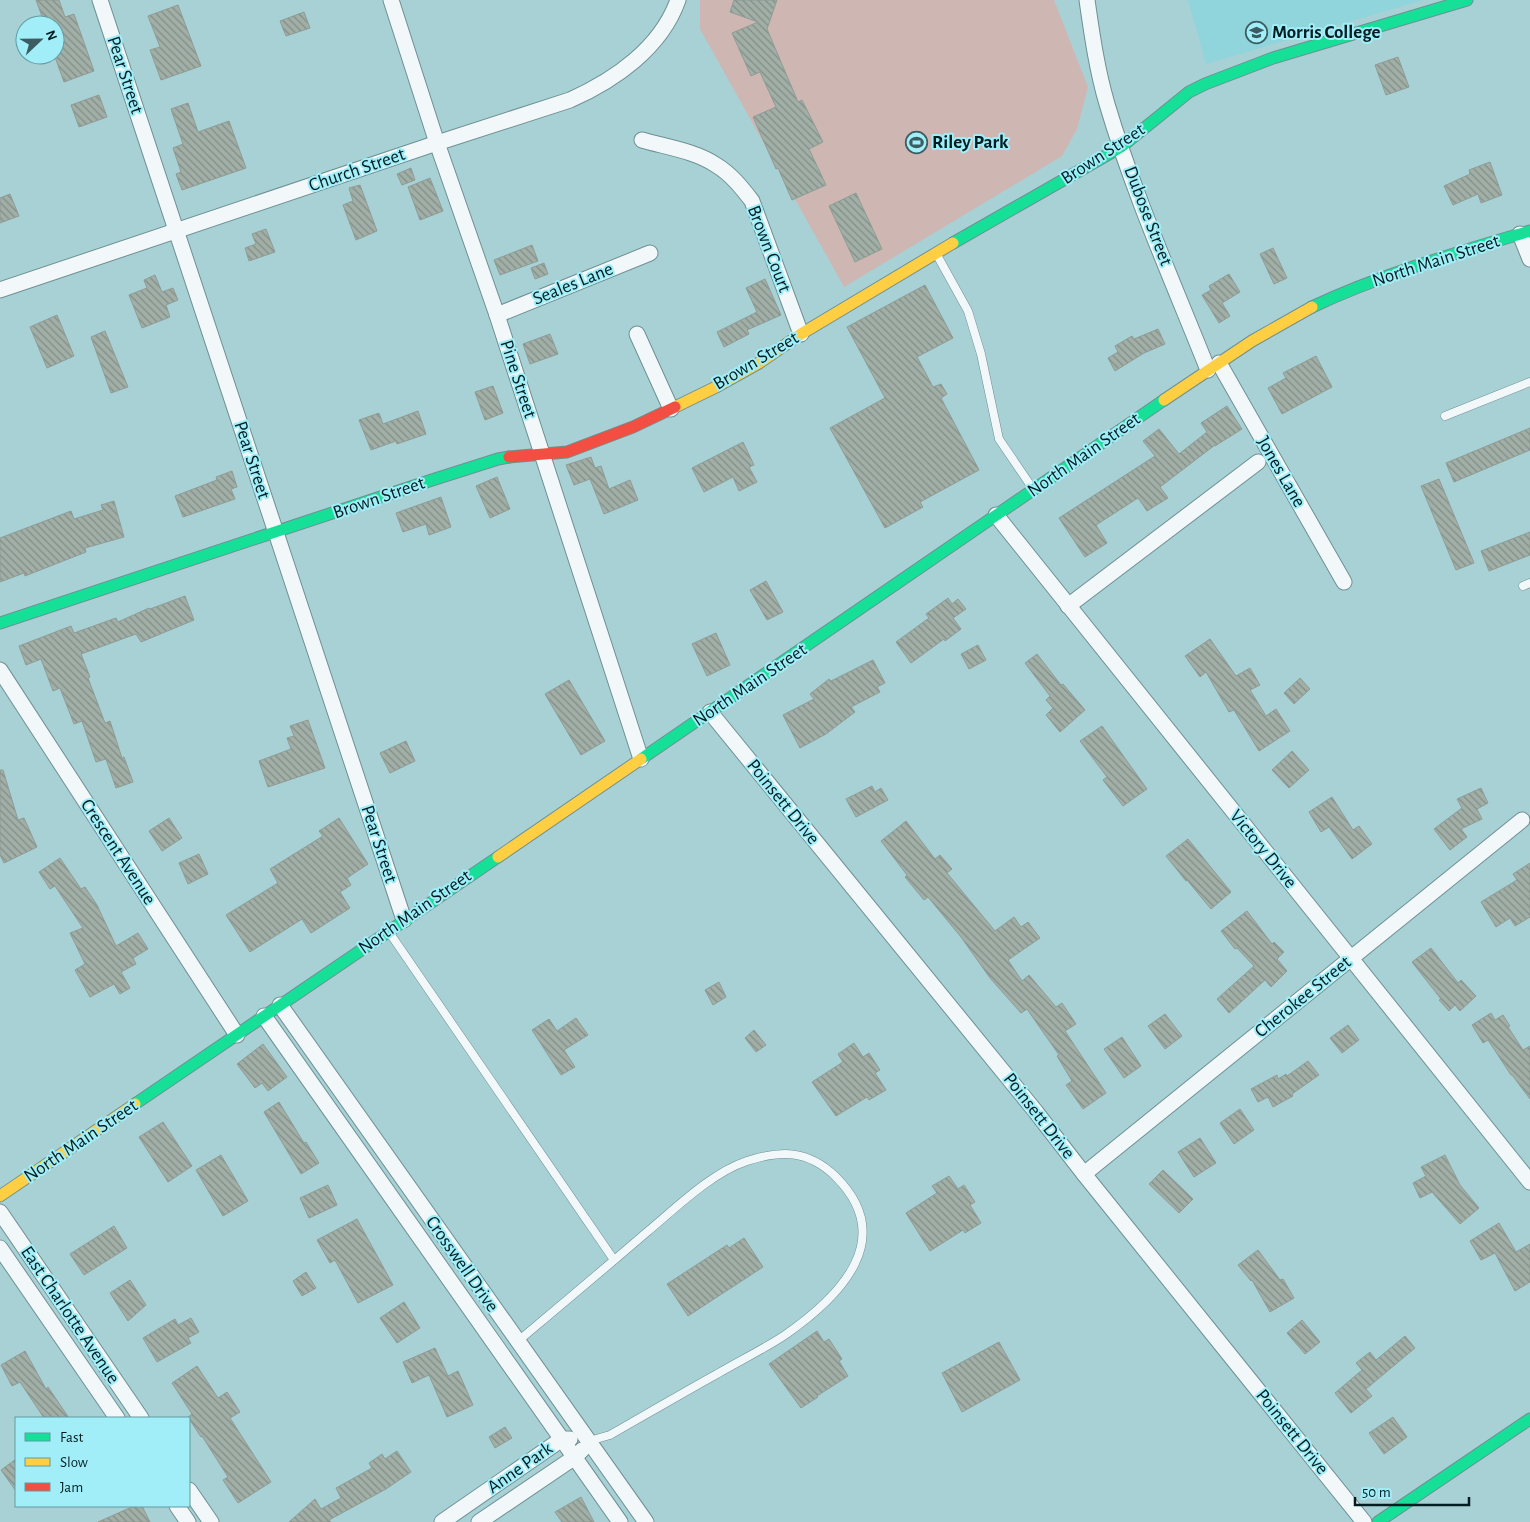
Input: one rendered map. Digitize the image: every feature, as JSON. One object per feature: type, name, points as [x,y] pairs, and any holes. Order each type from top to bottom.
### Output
[{"type":"main road","name":"Brown Street","points":[[0,623],[498,459],[567,452],[633,427],[672,409],[759,363],[801,334],[936,253],[1121,147],[1189,92],[1217,78],[1299,50],[1467,0]]},
{"type":"main road","name":"North Main Street","points":[[0,1196],[710,712],[1213,366],[1268,331],[1327,299],[1381,278],[1525,232]]},
{"type":"main road","points":[[1378,1522],[1530,1419]]},
{"type":"street","name":"Pear Street","points":[[100,0],[404,920]]},
{"type":"street","name":"Pine Street","points":[[391,0],[437,143],[497,315],[641,759]]},
{"type":"street","name":"Church Street","points":[[0,290],[570,100],[595,88],[623,70],[654,42],[673,14],[678,0]]},
{"type":"street","name":"Dubose Street","points":[[1087,0],[1097,62],[1107,103],[1121,147],[1213,366]]},
{"type":"street","name":"Brown Court","points":[[642,140],[694,155],[715,164],[728,173],[742,188],[752,201],[801,334]]},
{"type":"street","points":[[1525,232],[1530,259]]},
{"type":"street","name":"Seales Lane","points":[[497,315],[650,253]]},
{"type":"street","points":[[637,334],[672,409]]},
{"type":"street","name":"Jones Lane","points":[[1213,366],[1344,582]]},
{"type":"street","points":[[1068,606],[1258,462]]},
{"type":"street","name":"Victory Drive","points":[[996,515],[1530,1182]]},
{"type":"street","name":"Crescent Avenue","points":[[0,670],[237,1034]]},
{"type":"street","name":"Poinsett Drive","points":[[710,712],[1030,1104],[1084,1174],[1364,1522]]},
{"type":"street","name":"Cherokee Street","points":[[1084,1174],[1522,820]]},
{"type":"street","name":"Crosswell Drive","points":[[280,1005],[646,1522]]},
{"type":"street","name":"Crosswell Drive","points":[[264,1016],[620,1522]]},
{"type":"street","name":"East Charlotte Avenue","points":[[0,1212],[140,1417]]},
{"type":"street","name":"East Charlotte Avenue","points":[[0,1248],[116,1417]]},
{"type":"street","name":"Anne Park","points":[[442,1522],[562,1439],[589,1441]]},
{"type":"street","name":"Anne Park","points":[[478,1522],[575,1457],[589,1441]]},
{"type":"street","points":[[190,1492],[210,1522]]},
{"type":"street","points":[[178,1507],[188,1522]]},
{"type":"lane","points":[[936,253],[968,311],[981,354],[999,439],[1033,490]]},
{"type":"lane","points":[[1445,416],[1530,382]]},
{"type":"lane","points":[[388,931],[614,1260]]},
{"type":"lane","points":[[517,1342],[710,1181],[745,1162],[764,1156],[788,1152],[818,1162],[842,1182],[859,1208],[863,1237],[856,1261],[849,1275],[819,1309],[776,1340],[610,1435],[589,1441]]},
{"type":"shaded area","name":"Riley Park","points":[[700,0],[1054,0],[1088,87],[1077,129],[1062,156],[844,287],[700,29]]},
{"type":"shaded area","name":"Morris College","points":[[1188,0],[1423,0],[1206,64]]},
{"type":"building","points":[[36,0],[59,0],[64,15],[41,15]]},
{"type":"building","points":[[734,0],[777,0],[767,29],[798,102],[802,100],[823,142],[809,149],[826,185],[792,200],[753,117],[776,107],[760,72],[751,76],[732,33],[758,22],[730,12]]},
{"type":"building","points":[[178,5],[201,66],[161,80],[150,50],[160,47],[148,16]]},
{"type":"building","points":[[304,12],[310,28],[286,36],[280,21]]},
{"type":"building","points":[[74,14],[94,71],[64,82],[58,65],[65,65],[65,17]]},
{"type":"building","points":[[1398,57],[1409,87],[1386,95],[1375,65]]},
{"type":"building","points":[[99,95],[107,117],[79,127],[71,105]]},
{"type":"building","points":[[188,103],[198,132],[229,121],[246,168],[182,190],[176,174],[181,172],[173,148],[183,144],[171,109]]},
{"type":"building","points":[[1490,162],[1502,195],[1481,203],[1478,194],[1453,205],[1444,186],[1470,174],[1469,170]]},
{"type":"building","points":[[411,168],[415,180],[402,185],[397,174]]},
{"type":"building","points":[[430,178],[443,211],[420,220],[408,187]]},
{"type":"building","points":[[360,185],[377,231],[356,240],[343,205],[353,201],[349,188]]},
{"type":"building","points":[[856,193],[882,249],[855,262],[829,206]]},
{"type":"building","points":[[10,194],[19,216],[0,223],[0,198]]},
{"type":"building","points":[[266,229],[275,252],[249,261],[245,248],[256,244],[252,234]]},
{"type":"building","points":[[532,245],[538,261],[500,275],[494,260]]},
{"type":"building","points":[[1273,248],[1287,278],[1274,284],[1260,254]]},
{"type":"building","points":[[544,263],[548,274],[535,279],[531,268]]},
{"type":"building","points":[[1229,274],[1240,292],[1222,303],[1230,316],[1219,323],[1202,295],[1211,290],[1209,286]]},
{"type":"building","points":[[155,275],[162,292],[173,288],[178,300],[166,305],[170,317],[142,328],[129,295],[147,288],[144,280]]},
{"type":"building","points":[[765,279],[781,315],[747,330],[749,334],[724,347],[717,332],[757,312],[746,288]]},
{"type":"building","points":[[925,285],[953,338],[917,357],[933,387],[941,384],[947,394],[941,398],[979,470],[920,502],[923,507],[885,528],[830,428],[885,398],[847,327]]},
{"type":"building","points":[[57,315],[74,356],[47,368],[30,327]]},
{"type":"building","points":[[1158,329],[1165,344],[1144,353],[1115,371],[1108,358],[1118,352],[1115,346],[1132,336],[1134,339]]},
{"type":"building","points":[[105,331],[128,387],[111,393],[91,337]]},
{"type":"building","points":[[550,334],[558,354],[530,364],[523,344]]},
{"type":"building","points":[[1316,356],[1332,387],[1282,414],[1268,388],[1286,378],[1283,373]]},
{"type":"building","points":[[493,386],[503,413],[485,420],[475,392]]},
{"type":"building","points":[[1227,406],[1242,429],[1215,445],[1160,487],[1168,498],[1147,511],[1138,498],[1096,525],[1107,543],[1085,557],[1059,518],[1155,456],[1143,441],[1159,429],[1179,454],[1207,432],[1201,423]]},
{"type":"building","points":[[418,411],[426,434],[397,444],[396,441],[371,450],[359,420],[379,413],[383,424]]},
{"type":"building","points":[[1530,428],[1530,450],[1454,482],[1446,463]]},
{"type":"building","points":[[743,442],[754,465],[749,467],[757,482],[739,491],[733,477],[704,492],[692,468]]},
{"type":"building","points":[[591,457],[595,468],[601,466],[609,489],[630,480],[638,500],[604,514],[590,479],[574,485],[566,465]]},
{"type":"building","points":[[232,471],[237,487],[231,489],[235,499],[183,517],[175,496],[217,480],[216,477]]},
{"type":"building","points":[[497,477],[510,509],[490,518],[476,486]]},
{"type":"building","points":[[1439,479],[1474,563],[1456,570],[1421,486]]},
{"type":"building","points":[[441,497],[451,527],[429,535],[426,524],[403,532],[396,513]]},
{"type":"building","points":[[114,501],[124,537],[85,548],[86,552],[25,576],[24,573],[0,582],[0,538],[71,511],[74,519],[103,510],[101,505]]},
{"type":"building","points":[[1530,532],[1530,555],[1489,571],[1481,551]]},
{"type":"building","points":[[766,581],[783,612],[767,620],[750,590]]},
{"type":"building","points":[[185,596],[194,620],[141,642],[136,634],[81,654],[105,723],[110,721],[122,758],[124,757],[133,782],[116,788],[106,759],[96,762],[82,721],[74,724],[60,688],[53,691],[41,659],[26,665],[19,646],[71,626],[74,633],[116,618],[118,622],[149,608]]},
{"type":"building","points":[[948,598],[952,604],[958,599],[966,609],[953,618],[961,629],[911,663],[896,642],[929,618],[926,614]]},
{"type":"building","points":[[716,633],[730,665],[707,676],[692,644]]},
{"type":"building","points":[[1210,639],[1236,676],[1250,668],[1260,685],[1250,690],[1266,716],[1276,709],[1290,731],[1259,751],[1234,710],[1229,712],[1206,672],[1200,677],[1185,656]]},
{"type":"building","points":[[978,645],[986,660],[969,669],[961,654]]},
{"type":"building","points":[[1037,654],[1061,685],[1063,684],[1085,710],[1060,732],[1046,715],[1053,708],[1046,700],[1050,696],[1025,663]]},
{"type":"building","points":[[873,660],[885,683],[877,687],[880,692],[851,707],[855,712],[826,734],[800,748],[783,715],[814,699],[810,694],[829,679],[831,681]]},
{"type":"building","points":[[1300,678],[1310,689],[1294,704],[1284,693]]},
{"type":"building","points":[[569,680],[605,741],[581,755],[545,694]]},
{"type":"building","points":[[308,720],[325,768],[268,787],[259,761],[291,749],[287,738],[294,736],[290,726]]},
{"type":"building","points":[[1102,726],[1147,789],[1123,806],[1103,780],[1107,777],[1080,741]]},
{"type":"building","points":[[406,741],[415,761],[390,773],[380,753]]},
{"type":"building","points":[[1292,751],[1309,770],[1289,788],[1272,770]]},
{"type":"building","points":[[0,770],[3,770],[18,820],[24,818],[37,847],[4,863],[0,855]]},
{"type":"building","points":[[872,786],[875,792],[881,788],[888,800],[856,817],[846,799]]},
{"type":"building","points":[[1481,788],[1488,803],[1477,809],[1482,819],[1461,829],[1467,837],[1450,850],[1434,829],[1462,808],[1457,799]]},
{"type":"building","points":[[1332,797],[1353,830],[1359,826],[1372,844],[1352,859],[1329,827],[1321,832],[1309,812]]},
{"type":"building","points":[[169,818],[182,838],[162,851],[149,831]]},
{"type":"building","points":[[339,818],[368,864],[347,878],[351,885],[340,892],[350,908],[311,933],[302,919],[250,952],[226,915],[278,883],[270,869],[323,836],[319,831]]},
{"type":"building","points":[[906,821],[935,859],[940,855],[952,869],[947,873],[995,931],[1014,917],[1021,927],[1028,922],[1040,938],[1008,960],[1022,981],[1029,975],[1056,1007],[1062,1003],[1076,1024],[1065,1031],[1106,1093],[1083,1109],[1066,1085],[1072,1081],[1057,1056],[1059,1055],[1027,1009],[1021,1013],[990,978],[961,937],[928,897],[924,900],[905,877],[907,875],[881,841]]},
{"type":"building","points":[[1188,839],[1231,892],[1211,909],[1166,856]]},
{"type":"building","points":[[199,854],[208,874],[188,884],[179,863]]},
{"type":"building","points":[[60,858],[81,889],[85,887],[97,905],[116,946],[138,933],[148,949],[133,958],[136,964],[121,972],[130,988],[120,994],[114,984],[90,997],[75,970],[85,964],[70,933],[83,928],[55,886],[50,889],[39,872]]},
{"type":"building","points":[[1530,863],[1530,917],[1515,926],[1510,918],[1496,927],[1481,902],[1517,880],[1513,874]]},
{"type":"building","points":[[1247,911],[1272,944],[1274,942],[1284,952],[1277,959],[1287,971],[1271,987],[1265,980],[1229,1013],[1217,999],[1254,966],[1237,948],[1235,949],[1221,931]]},
{"type":"building","points":[[1431,948],[1458,983],[1461,980],[1476,996],[1460,1011],[1455,1005],[1449,1011],[1412,962]]},
{"type":"building","points":[[719,982],[726,997],[713,1005],[705,990]]},
{"type":"building","points":[[1491,1013],[1495,1020],[1503,1015],[1510,1026],[1508,1027],[1523,1050],[1530,1046],[1530,1099],[1511,1075],[1488,1040],[1483,1043],[1472,1025]]},
{"type":"building","points":[[1165,1014],[1182,1036],[1165,1049],[1148,1026]]},
{"type":"building","points":[[576,1018],[588,1035],[564,1050],[575,1067],[561,1075],[532,1030],[549,1019],[557,1031]]},
{"type":"building","points":[[1348,1025],[1359,1040],[1342,1053],[1330,1038]]},
{"type":"building","points":[[754,1030],[766,1045],[756,1052],[745,1038]]},
{"type":"building","points":[[1122,1037],[1141,1066],[1124,1078],[1104,1049]]},
{"type":"building","points":[[854,1043],[863,1057],[869,1053],[880,1070],[875,1073],[886,1090],[869,1100],[867,1097],[836,1116],[812,1082],[843,1062],[838,1054]]},
{"type":"building","points":[[263,1044],[287,1077],[268,1091],[262,1083],[255,1088],[237,1064]]},
{"type":"building","points":[[1308,1061],[1319,1075],[1292,1094],[1293,1096],[1273,1107],[1268,1097],[1258,1102],[1251,1089],[1277,1075],[1278,1079],[1286,1074],[1287,1076]]},
{"type":"building","points":[[279,1102],[304,1143],[306,1142],[319,1163],[301,1174],[264,1112]]},
{"type":"building","points":[[1240,1109],[1254,1130],[1234,1144],[1220,1123]]},
{"type":"building","points":[[163,1122],[192,1166],[168,1182],[139,1137]]},
{"type":"building","points":[[1200,1138],[1216,1163],[1194,1177],[1178,1152]]},
{"type":"building","points":[[221,1155],[248,1201],[223,1216],[196,1170]]},
{"type":"building","points":[[1445,1155],[1460,1185],[1479,1208],[1460,1224],[1432,1192],[1420,1198],[1413,1183],[1426,1176],[1421,1167]]},
{"type":"building","points":[[1163,1170],[1193,1199],[1179,1213],[1149,1184]]},
{"type":"building","points":[[949,1176],[958,1189],[964,1185],[975,1202],[970,1205],[981,1223],[965,1233],[963,1230],[930,1251],[906,1213],[937,1193],[932,1186]]},
{"type":"building","points":[[328,1185],[337,1205],[309,1218],[300,1198]]},
{"type":"building","points":[[357,1219],[393,1285],[358,1303],[335,1260],[330,1263],[317,1240]]},
{"type":"building","points":[[1499,1223],[1516,1252],[1530,1244],[1530,1282],[1515,1291],[1495,1253],[1481,1260],[1470,1241]]},
{"type":"building","points":[[114,1226],[127,1248],[84,1275],[70,1254]]},
{"type":"building","points":[[744,1238],[763,1267],[688,1316],[667,1284],[727,1245],[729,1248]]},
{"type":"building","points":[[1258,1250],[1280,1280],[1283,1279],[1294,1298],[1270,1312],[1252,1280],[1238,1265]]},
{"type":"building","points":[[306,1272],[316,1288],[302,1296],[293,1281]]},
{"type":"building","points":[[130,1280],[146,1305],[128,1321],[110,1293]]},
{"type":"building","points":[[404,1302],[420,1328],[397,1343],[380,1318]]},
{"type":"building","points":[[191,1318],[199,1332],[188,1338],[191,1343],[157,1362],[143,1338],[175,1319],[178,1325]]},
{"type":"building","points":[[1302,1320],[1320,1342],[1305,1354],[1287,1333]]},
{"type":"building","points":[[817,1331],[824,1342],[829,1339],[842,1359],[839,1361],[848,1376],[801,1408],[769,1364]]},
{"type":"building","points":[[1405,1336],[1415,1348],[1366,1389],[1372,1396],[1351,1413],[1335,1393],[1362,1370],[1356,1363],[1370,1352],[1376,1360]]},
{"type":"building","points":[[999,1342],[1020,1380],[962,1412],[942,1373]]},
{"type":"building","points":[[435,1348],[448,1376],[458,1371],[473,1405],[447,1417],[429,1375],[412,1383],[403,1362]]},
{"type":"building","points":[[25,1351],[46,1389],[48,1387],[68,1417],[43,1417],[20,1382],[12,1386],[1,1365]]},
{"type":"building","points":[[197,1366],[218,1398],[227,1392],[240,1412],[230,1418],[271,1482],[238,1503],[223,1480],[228,1477],[190,1420],[190,1417],[188,1417],[192,1414],[172,1383]]},
{"type":"building","points":[[1393,1417],[1407,1437],[1384,1454],[1369,1433]]},
{"type":"building","points":[[505,1427],[512,1438],[495,1448],[489,1437]]},
{"type":"building","points":[[397,1451],[411,1472],[386,1489],[329,1520],[331,1522],[289,1522],[315,1499],[321,1509],[341,1498],[336,1488],[372,1468],[369,1463],[382,1454],[385,1459]]},
{"type":"building","points":[[15,1460],[15,1490],[1,1470]]},
{"type":"building","points":[[581,1497],[594,1522],[562,1522],[555,1512]]},
{"type":"building","points":[[132,1507],[142,1507],[150,1522],[98,1522]]},
{"type":"traffic: fast","points":[[953,243],[1121,147],[1189,92],[1205,84],[1273,58],[1467,0]]},
{"type":"traffic: fast","points":[[1312,307],[1392,274],[1530,231]]},
{"type":"traffic: fast","points":[[641,759],[1164,400]]},
{"type":"traffic: fast","points":[[0,623],[432,480],[509,457]]},
{"type":"traffic: fast","points":[[135,1104],[498,857]]},
{"type":"traffic: fast","points":[[1378,1522],[1530,1419]]},
{"type":"traffic: slow","points":[[675,407],[759,363],[801,334],[953,243]]},
{"type":"traffic: slow","points":[[1164,400],[1252,341],[1312,307]]},
{"type":"traffic: slow","points":[[498,857],[641,759]]},
{"type":"traffic: slow","points":[[0,1196],[135,1104]]},
{"type":"traffic: jam","points":[[509,457],[567,452],[633,427],[675,407]]},
{"type":"place","name":"Morris College","points":[[1256,32]]},
{"type":"place","name":"Riley Park","points":[[916,142]]}]
